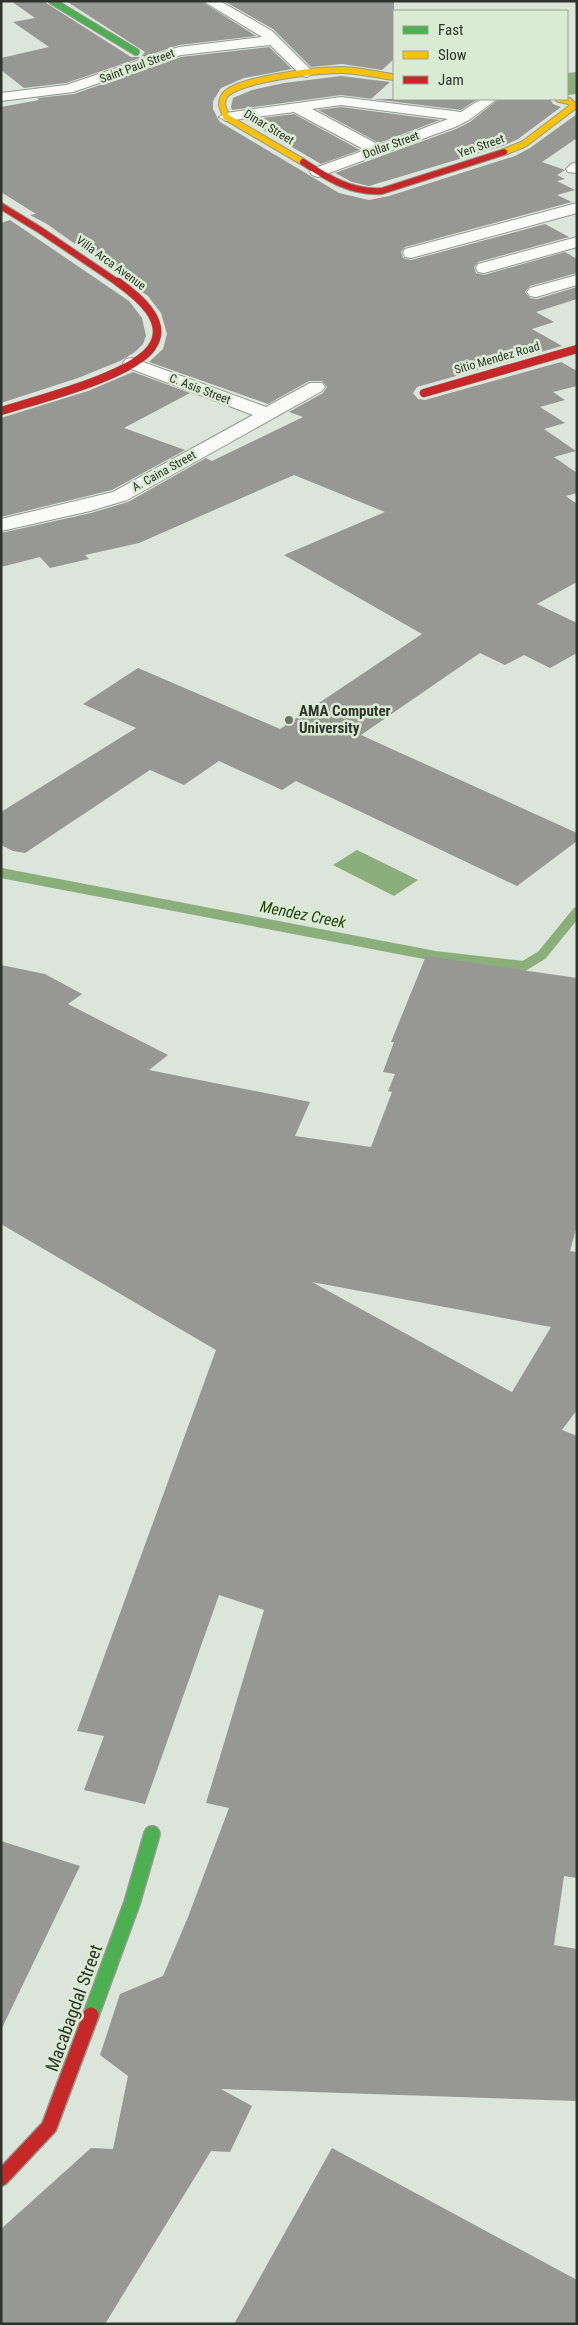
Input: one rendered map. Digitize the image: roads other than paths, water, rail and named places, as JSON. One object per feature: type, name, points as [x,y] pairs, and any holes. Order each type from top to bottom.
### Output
[{"type":"street","points":[[52,1],[136,52]]},
{"type":"street","points":[[211,1],[267,34],[307,72],[342,70],[393,77]]},
{"type":"street","name":"Saint Paul Street","points":[[1,97],[68,89],[179,51],[273,40]]},
{"type":"street","name":"Dinar Street","points":[[307,72],[235,88],[222,100],[221,108],[226,117],[318,172],[346,188],[369,193]]},
{"type":"street","name":"Dollar Street","points":[[318,172],[450,124],[488,100]]},
{"type":"street","name":"Yen Street","points":[[369,193],[382,191],[510,151],[524,144],[574,106],[568,100]]},
{"type":"street","points":[[226,117],[341,101],[464,116]]},
{"type":"street","points":[[296,107],[377,150]]},
{"type":"street","points":[[411,253],[577,208]]},
{"type":"street","name":"Villa Arca Avenue","points":[[1,411],[50,395],[132,363],[151,350],[157,333],[151,312],[138,298],[49,235],[4,210]]},
{"type":"street","points":[[526,222],[546,234],[573,246]]},
{"type":"street","points":[[484,268],[573,246]]},
{"type":"street","points":[[536,292],[577,280]]},
{"type":"street","name":"Sitio Mendez Road","points":[[424,393],[575,351]]},
{"type":"street","name":"C. Asis Street","points":[[132,363],[268,414]]},
{"type":"street","name":"A. Caina Street","points":[[1,526],[120,496],[316,387]]},
{"type":"street","name":"Macabagdal Street","points":[[1,2178],[49,2127],[132,1903],[152,1834]]},
{"type":"waterway","points":[[568,84],[577,83]]},
{"type":"waterway","name":"Mendez Creek","points":[[1,873],[435,956],[524,966],[542,955],[577,912]]},
{"type":"place","name":"AMA Computer University","points":[[289,720]]}]
